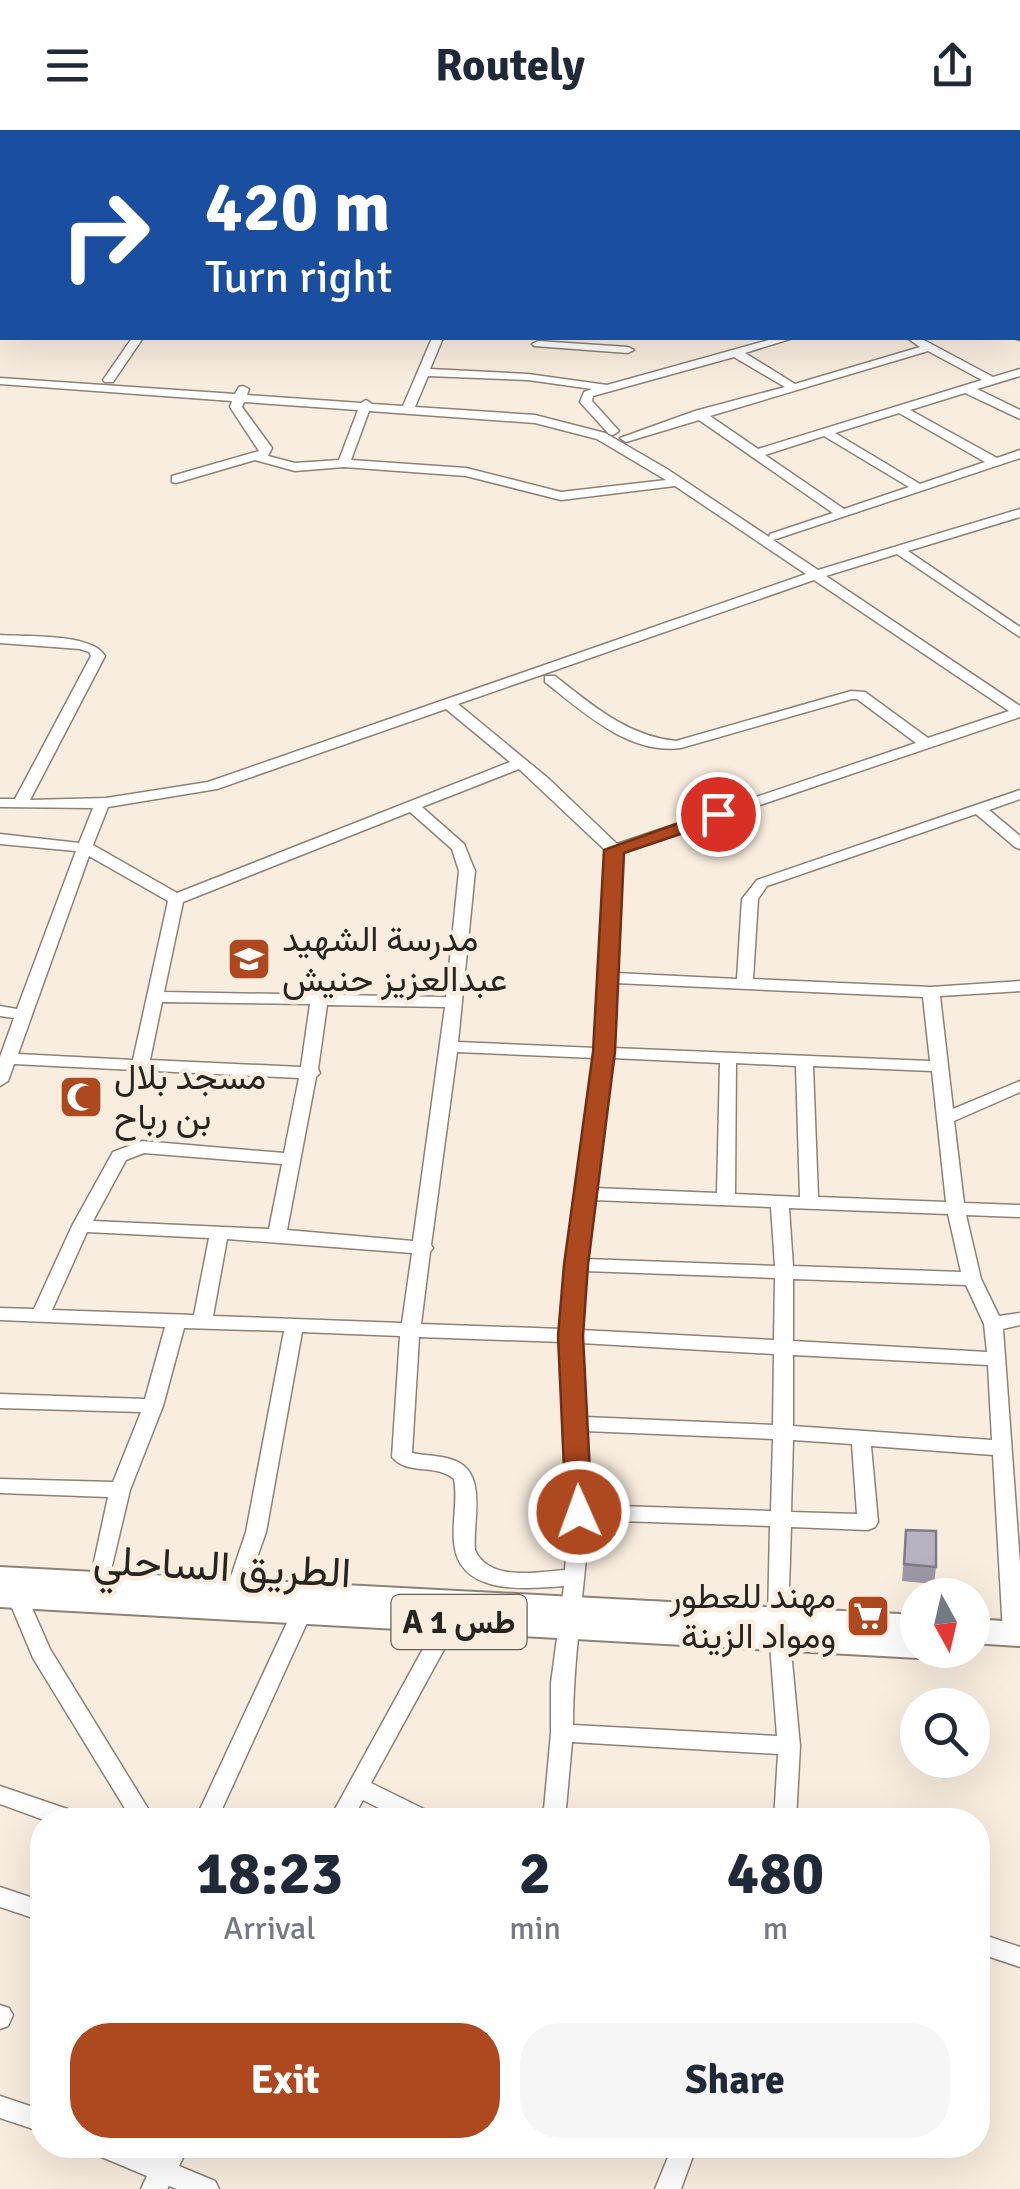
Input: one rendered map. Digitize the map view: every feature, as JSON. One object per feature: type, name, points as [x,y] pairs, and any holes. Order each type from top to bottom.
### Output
[{"type":"highway","name":"الطريق الساحلي","points":[[6,1591],[99,1585],[236,1591],[569,1620],[778,1629],[900,1627]]},
{"type":"highway","name":"الطريق الساحلي","points":[[6,1591],[448,1622],[569,1620]]},
{"type":"highway","name":"الطريق الساحلي","points":[[778,1629],[900,1644]]},
{"type":"highway","points":[[990,1634],[1018,1639]]},
{"type":"highway","points":[[990,1644],[1018,1639]]},
{"type":"street","points":[[109,380],[136,340]]},
{"type":"street","points":[[411,404],[436,340]]},
{"type":"street","points":[[613,430],[584,397],[779,340]]},
{"type":"street","points":[[916,340],[991,380]]},
{"type":"street","points":[[528,378],[538,341],[630,344],[628,382]]},
{"type":"street","points":[[626,438],[930,347]]},
{"type":"street","points":[[734,352],[793,386]]},
{"type":"street","points":[[0,372],[366,404],[411,404],[575,428],[613,441],[1020,699]]},
{"type":"street","points":[[424,372],[528,378],[607,388]]},
{"type":"street","points":[[755,454],[1020,372]]},
{"type":"street","points":[[0,381],[241,392],[560,414],[613,430],[775,537],[1020,712]]},
{"type":"street","points":[[965,388],[1020,415]]},
{"type":"street","points":[[241,392],[236,407],[240,417],[266,448],[258,457]]},
{"type":"street","points":[[344,463],[366,404]]},
{"type":"street","points":[[900,409],[995,462]]},
{"type":"street","points":[[699,414],[840,512]]},
{"type":"street","points":[[825,432],[917,487]]},
{"type":"street","points":[[775,537],[1020,454]]},
{"type":"street","points":[[176,479],[258,457],[296,468],[344,463],[466,472],[561,496],[676,482]]},
{"type":"street","points":[[454,707],[550,679],[858,565],[1020,513]]},
{"type":"street","points":[[900,551],[1020,632]]},
{"type":"street","points":[[0,803],[150,811],[220,796],[454,707],[827,577]]},
{"type":"street","points":[[0,640],[82,646],[94,649],[98,656],[20,804]]},
{"type":"street","points":[[550,679],[610,725],[663,745],[676,745],[851,694],[860,696],[927,744]]},
{"type":"street","points":[[454,707],[614,850],[604,1052],[570,1336],[579,1512],[562,1683],[555,1808]]},
{"type":"street","points":[[614,850],[1020,712]]},
{"type":"street","points":[[176,899],[520,763]]},
{"type":"street","points":[[745,982],[750,899],[762,883],[1020,794]]},
{"type":"street","points":[[412,806],[465,858],[449,1047],[410,1332],[402,1456],[411,1463],[445,1464],[460,1473],[465,1484],[465,1553],[474,1566],[496,1580],[575,1577]]},
{"type":"street","points":[[978,808],[1020,844]]},
{"type":"street","points":[[0,814],[100,810]]},
{"type":"street","points":[[0,1080],[21,1014],[100,810]]},
{"type":"street","points":[[0,840],[87,848],[176,899]]},
{"type":"street","points":[[141,1064],[176,899]]},
{"type":"street","points":[[608,978],[931,992],[1020,986]]},
{"type":"street","points":[[931,992],[956,1210],[972,1279],[992,1324],[1006,1434],[1018,1639]]},
{"type":"street","points":[[154,997],[454,1002]]},
{"type":"street","points":[[277,1235],[290,1159],[312,1073],[320,1000]]},
{"type":"street","points":[[0,1012],[21,1014]]},
{"type":"street","points":[[449,1047],[938,1066]]},
{"type":"street","points":[[7,1059],[312,1073]]},
{"type":"street","points":[[726,1198],[728,1059]]},
{"type":"street","points":[[804,1061],[809,1203]]},
{"type":"street","points":[[945,1118],[1020,1086]]},
{"type":"street","points":[[40,1316],[81,1226],[126,1150],[142,1147],[290,1159]]},
{"type":"street","points":[[588,1194],[1020,1211]]},
{"type":"street","points":[[992,1209],[1020,1196]]},
{"type":"street","points":[[780,1201],[784,1432],[778,1629],[789,1746],[785,1808]]},
{"type":"street","points":[[81,1226],[277,1235],[424,1248]]},
{"type":"street","points":[[202,1323],[218,1232]]},
{"type":"street","points":[[576,1265],[972,1279]]},
{"type":"street","points":[[0,1314],[570,1336],[996,1359]]},
{"type":"street","points":[[992,1324],[1020,1319]]},
{"type":"street","points":[[99,1585],[120,1490],[153,1406],[176,1321]]},
{"type":"street","points":[[236,1591],[256,1532],[294,1327]]},
{"type":"street","points":[[0,1401],[153,1406]]},
{"type":"street","points":[[576,1424],[861,1438],[1006,1434]]},
{"type":"street","points":[[579,1512],[868,1522],[861,1438]]},
{"type":"street","points":[[0,1486],[120,1490]]},
{"type":"street","points":[[6,1591],[137,1808]]},
{"type":"street","points":[[212,1808],[302,1614]]},
{"type":"street","points":[[347,1808],[448,1622]]},
{"type":"street","points":[[562,1733],[789,1746]]},
{"type":"street","points":[[358,1787],[400,1808]]},
{"type":"street","points":[[0,1795],[36,1808]]},
{"type":"street","points":[[0,1897],[30,1907]]},
{"type":"street","points":[[990,1946],[1020,1957]]},
{"type":"street","points":[[0,2107],[30,2117]]},
{"type":"street","points":[[122,2158],[158,2180],[206,2189]]},
{"type":"street","points":[[668,2189],[675,2158]]},
{"type":"building","points":[[906,1530],[936,1531],[936,1567],[904,1564]]},
{"type":"place","name":"مدرسة الشهيد عبدالعزيز حنيش","points":[[249,959]]},
{"type":"place","name":"مسجد بلال بن رباح","points":[[81,1097]]},
{"type":"place","name":"مهند للعطور ومواد الزينة","points":[[868,1616]]},
{"type":"route","points":[[579,1512],[570,1336],[604,1052],[614,850],[718,814]]}]
